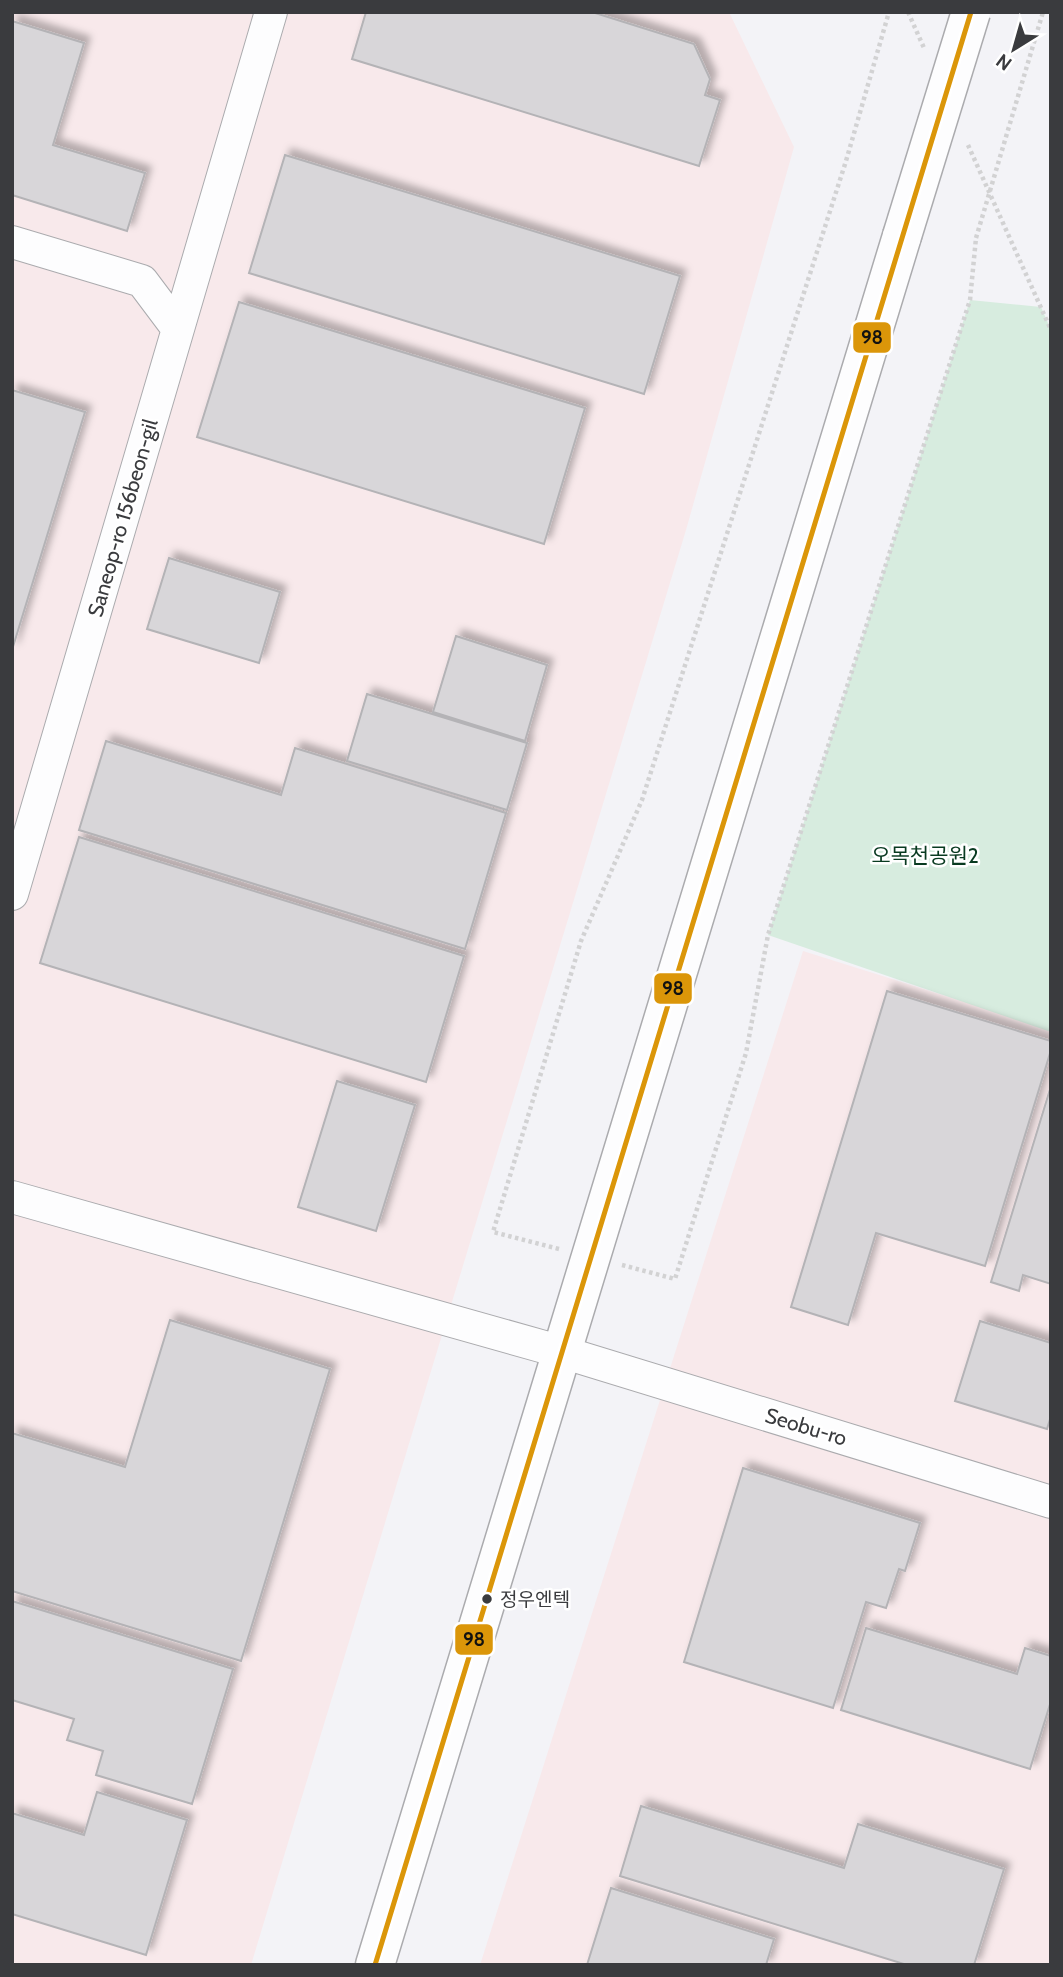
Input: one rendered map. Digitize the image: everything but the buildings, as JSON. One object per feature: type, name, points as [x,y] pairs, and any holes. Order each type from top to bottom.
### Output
[{"type":"main road","points":[[375,1965],[971,12]]},
{"type":"street","name":"Saneop-ro 156beon-gil","points":[[12,894],[271,12]]},
{"type":"street","points":[[12,242],[142,281],[178,329]]},
{"type":"street","name":"Seobu-ro","points":[[12,1197],[562,1352],[1051,1502]]},
{"type":"path","points":[[493,1232],[581,941],[642,800],[846,161],[889,12]]},
{"type":"path","points":[[908,12],[925,49]]},
{"type":"path","points":[[675,1279],[746,1053],[768,935],[970,300],[976,238],[1043,12]]},
{"type":"path","points":[[963,135],[1051,330]]},
{"type":"shaded area","points":[[12,12],[729,12],[794,147],[686,530],[251,1965],[12,1965]]},
{"type":"shaded area","points":[[803,951],[1051,1029],[1051,1965],[480,1965]]},
{"type":"green space","name":"오목천공원2","points":[[970,300],[1041,307],[1051,330],[1051,1032],[768,935]]},
{"type":"transit line","name":"98","points":[[375,1965],[971,12]]},
{"type":"place","name":"정우엔텍","points":[[487,1599]]}]
